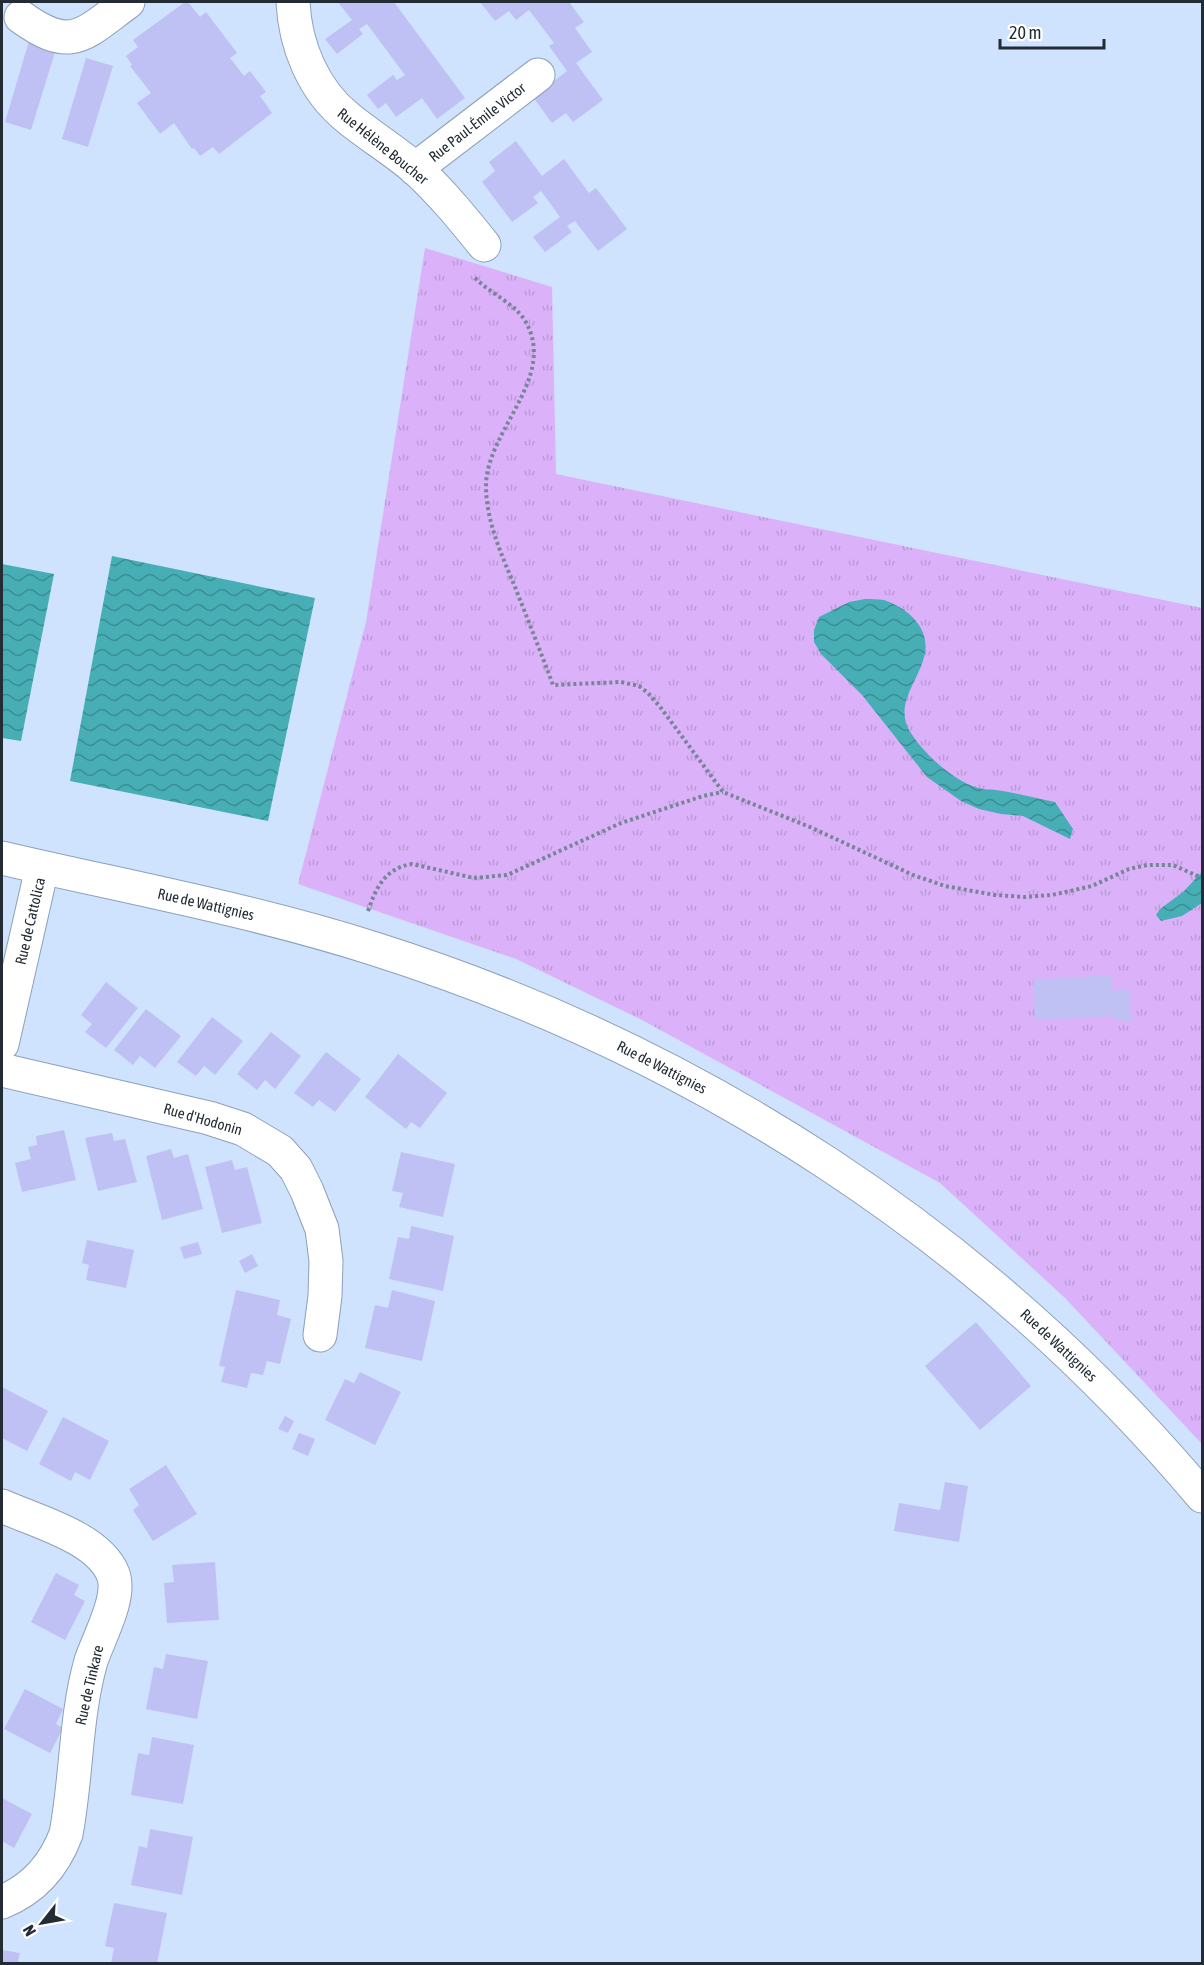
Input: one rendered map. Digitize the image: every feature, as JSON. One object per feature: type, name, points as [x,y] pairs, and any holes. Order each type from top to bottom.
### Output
[{"type":"street","points":[[21,16],[43,32],[76,37],[128,2]]},
{"type":"street","name":"Rue Hélène Boucher","points":[[293,2],[297,34],[304,57],[329,100],[345,116],[416,169],[446,200],[478,259]]},
{"type":"street","name":"Rue Paul-Émile Victor","points":[[416,169],[538,75]]},
{"type":"street","name":"Rue de Wattignies","points":[[2,858],[295,926],[410,960],[529,1005],[615,1043],[689,1080],[829,1164],[903,1216],[1002,1293],[1093,1376],[1203,1496]]},
{"type":"street","name":"Rue de Cattolica","points":[[2,1044],[42,868]]},
{"type":"street","name":"Rue d'Hodonin","points":[[2,1070],[209,1118],[243,1129],[280,1151],[296,1169],[322,1229],[326,1261],[325,1296],[320,1335]]},
{"type":"street","name":"Rue de Tinkare","points":[[2,1506],[91,1546],[108,1566],[116,1585],[114,1597],[91,1662],[84,1692],[66,1834],[60,1851],[49,1869],[24,1891],[2,1902]]},
{"type":"path","points":[[478,259],[488,291],[516,309],[524,318],[533,346],[531,375],[491,457],[486,487],[495,534],[553,685],[621,682],[639,686],[661,708],[723,792],[810,827],[913,875],[968,891],[1025,897],[1052,895],[1092,886],[1129,869],[1147,865],[1173,865],[1203,878]]},
{"type":"path","points":[[366,917],[376,889],[401,866],[412,864],[474,878],[507,875],[621,823],[723,792]]},
{"type":"green space","points":[[425,248],[552,287],[556,474],[1202,608],[1202,1444],[1065,1298],[940,1183],[642,1020],[516,959],[298,884],[366,622]]},
{"type":"water","points":[[112,556],[315,598],[268,821],[70,781]]},
{"type":"water","points":[[2,564],[54,574],[21,741],[2,738]]},
{"type":"water","points":[[865,599],[884,600],[902,608],[916,621],[924,637],[926,647],[924,657],[909,693],[905,711],[905,720],[915,739],[939,765],[968,784],[980,789],[1003,791],[1055,802],[1073,829],[1070,839],[1023,816],[979,809],[961,801],[927,777],[862,695],[821,654],[814,642],[814,630],[819,617],[849,602]]},
{"type":"water","points":[[1202,872],[1202,903],[1182,916],[1161,921],[1156,915],[1160,909],[1183,892]]},
{"type":"building","points":[[188,2],[200,17],[206,12],[237,53],[230,58],[244,76],[250,71],[266,92],[260,96],[272,113],[219,154],[213,147],[200,156],[194,148],[192,149],[174,123],[160,134],[137,103],[151,93],[130,66],[132,65],[126,56],[138,47],[133,40]]},
{"type":"building","points":[[338,2],[394,2],[465,98],[437,119],[422,98],[396,117],[386,103],[378,109],[367,95],[393,75],[397,80],[405,75],[367,24],[359,29],[363,34],[337,54],[325,39],[352,20]]},
{"type":"building","points":[[480,2],[569,2],[584,22],[575,28],[592,52],[576,63],[603,100],[573,122],[566,113],[552,123],[533,97],[567,71],[549,46],[554,43],[529,10],[516,20],[509,11],[495,21]]},
{"type":"building","points":[[29,41],[56,49],[31,130],[5,122]]},
{"type":"building","points":[[86,58],[113,66],[88,147],[62,139]]},
{"type":"building","points":[[516,141],[542,176],[564,159],[589,193],[596,188],[627,229],[598,251],[575,221],[567,226],[572,232],[545,252],[533,237],[560,217],[541,191],[533,197],[538,203],[512,222],[482,182],[495,171],[489,162]]},
{"type":"building","points":[[1111,975],[1112,991],[1129,989],[1131,1021],[1114,1020],[1114,1016],[1035,1020],[1033,980]]},
{"type":"building","points":[[106,982],[138,1008],[106,1048],[85,1032],[92,1024],[81,1015]]},
{"type":"building","points":[[146,1009],[181,1036],[155,1068],[140,1056],[133,1065],[114,1050]]},
{"type":"building","points":[[212,1017],[243,1041],[215,1075],[204,1066],[196,1076],[177,1062]]},
{"type":"building","points":[[271,1032],[301,1056],[275,1089],[265,1080],[257,1090],[237,1074]]},
{"type":"building","points":[[326,1052],[361,1079],[335,1112],[319,1100],[313,1107],[294,1093]]},
{"type":"building","points":[[398,1054],[447,1093],[420,1128],[411,1122],[406,1129],[365,1097]]},
{"type":"building","points":[[64,1130],[76,1180],[22,1192],[15,1163],[31,1159],[28,1147],[37,1145],[36,1136]]},
{"type":"building","points":[[112,1133],[114,1141],[125,1139],[137,1182],[98,1191],[85,1138]]},
{"type":"building","points":[[171,1149],[174,1158],[188,1154],[203,1209],[162,1220],[146,1156]]},
{"type":"building","points":[[401,1152],[455,1164],[443,1217],[399,1207],[403,1193],[392,1191]]},
{"type":"building","points":[[232,1160],[235,1170],[247,1167],[262,1223],[222,1233],[205,1167]]},
{"type":"building","points":[[411,1226],[454,1236],[443,1291],[389,1279],[398,1237],[409,1239]]},
{"type":"building","points":[[87,1240],[134,1250],[126,1288],[86,1280],[89,1265],[82,1263]]},
{"type":"building","points":[[198,1242],[202,1254],[184,1259],[180,1247]]},
{"type":"building","points":[[252,1254],[258,1266],[245,1273],[239,1261]]},
{"type":"building","points":[[236,1290],[280,1300],[277,1315],[291,1319],[280,1364],[267,1361],[263,1375],[251,1373],[247,1388],[221,1382],[225,1367],[219,1366]]},
{"type":"building","points":[[392,1290],[435,1301],[422,1361],[365,1348],[375,1305],[388,1308]]},
{"type":"building","points":[[976,1322],[1031,1386],[980,1430],[925,1366]]},
{"type":"building","points":[[360,1372],[401,1392],[375,1445],[325,1420],[345,1379],[354,1383]]},
{"type":"building","points":[[2,1387],[48,1411],[27,1451],[2,1438]]},
{"type":"building","points":[[285,1416],[294,1421],[288,1433],[278,1429]]},
{"type":"building","points":[[63,1417],[109,1441],[90,1480],[75,1472],[71,1481],[39,1464]]},
{"type":"building","points":[[299,1433],[315,1439],[308,1456],[292,1449]]},
{"type":"building","points":[[166,1465],[197,1514],[153,1541],[133,1510],[139,1505],[129,1489]]},
{"type":"building","points":[[945,1482],[968,1486],[959,1542],[894,1531],[899,1503],[940,1510]]},
{"type":"building","points":[[215,1562],[219,1620],[167,1623],[164,1583],[174,1582],[172,1565]]},
{"type":"building","points":[[56,1573],[79,1585],[74,1595],[85,1601],[65,1640],[31,1622]]},
{"type":"building","points":[[166,1654],[208,1661],[197,1719],[146,1709],[154,1667],[163,1669]]},
{"type":"building","points":[[25,1689],[63,1709],[56,1724],[63,1728],[50,1753],[4,1729]]},
{"type":"building","points":[[152,1737],[194,1745],[183,1804],[131,1795],[138,1753],[149,1755]]},
{"type":"building","points":[[2,1798],[32,1814],[14,1848],[2,1841]]},
{"type":"building","points":[[150,1829],[193,1837],[182,1895],[131,1885],[139,1846],[147,1848]]},
{"type":"building","points":[[114,1903],[167,1913],[157,1964],[111,1963],[114,1948],[105,1946]]},
{"type":"building","points":[[2,1950],[20,1953],[18,1961],[23,1964],[2,1964]]}]
